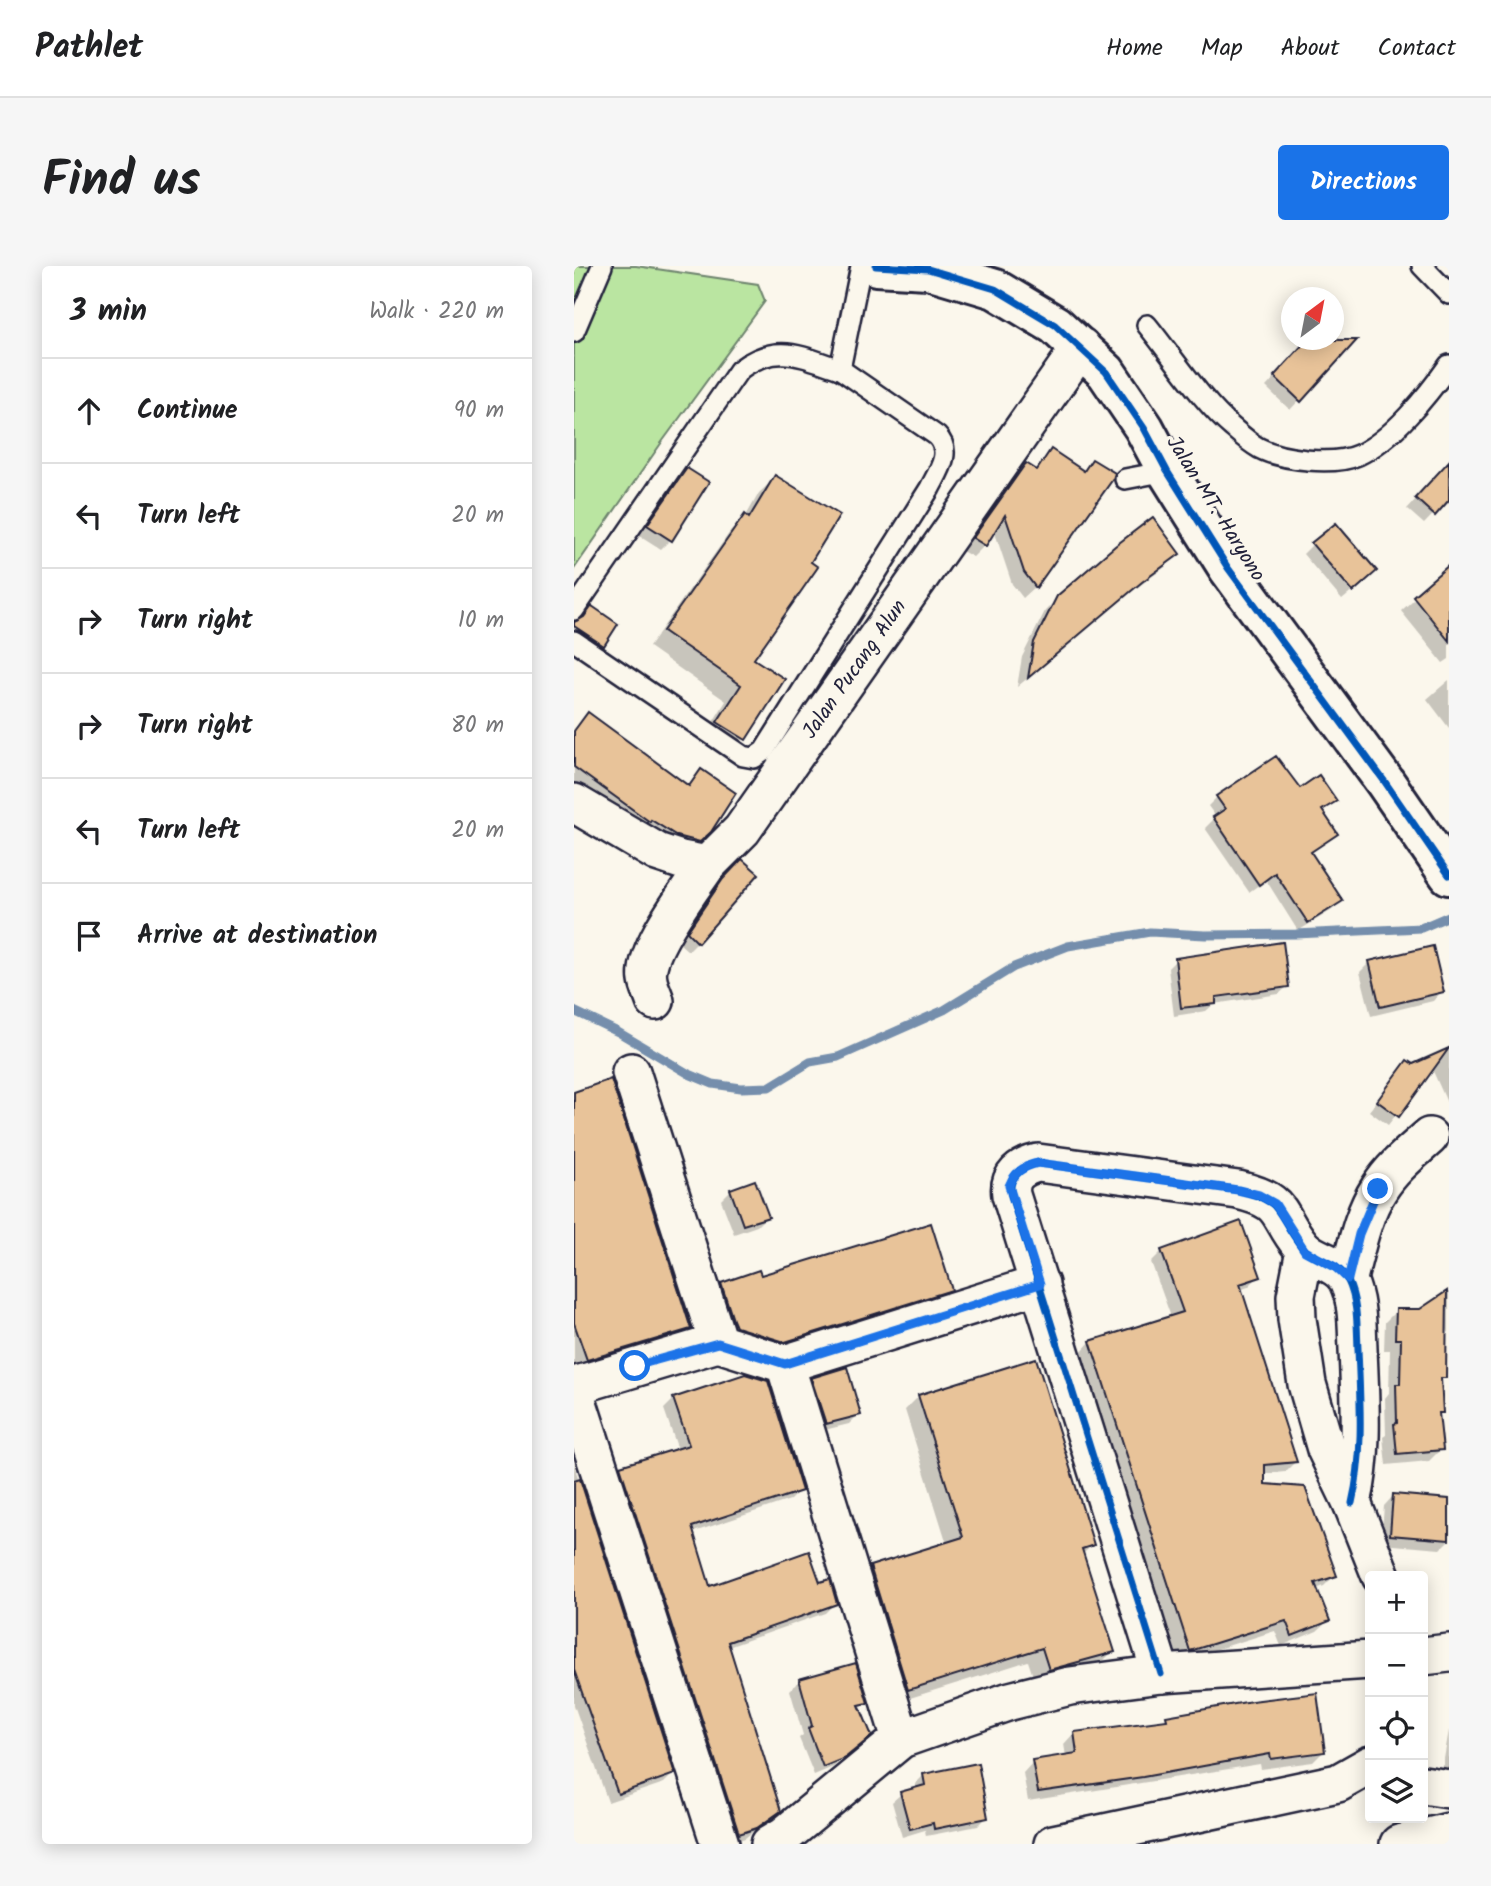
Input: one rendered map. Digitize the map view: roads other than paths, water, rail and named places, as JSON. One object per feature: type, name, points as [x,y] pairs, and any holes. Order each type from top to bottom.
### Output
[{"type":"street","name":"Jalan MT. Haryono","points":[[876,266],[928,269],[995,289],[1055,325],[1106,372],[1144,428],[1167,471],[1228,568],[1385,782],[1449,875]]},
{"type":"street","name":"Jalan Pucang Alun","points":[[655,1001],[647,978],[650,959],[663,931],[708,865],[742,830],[1081,347]]},
{"type":"street","points":[[574,803],[657,852],[708,865]]},
{"type":"street","points":[[631,1072],[718,1343]]},
{"type":"street","points":[[1352,1503],[1359,1469],[1360,1402],[1356,1308],[1348,1279],[1359,1234],[1378,1189],[1396,1167],[1429,1137]]},
{"type":"street","points":[[1161,1674],[1009,1186],[1019,1171],[1038,1163],[1259,1195],[1275,1204],[1305,1251],[1335,1267],[1348,1279]]},
{"type":"street","points":[[1305,1251],[1296,1296],[1307,1384],[1323,1439],[1379,1571]]},
{"type":"street","points":[[720,1844],[574,1388],[718,1343],[785,1364],[1040,1284]]},
{"type":"street","points":[[785,1364],[901,1739]]},
{"type":"street","points":[[1428,1655],[1449,1653]]},
{"type":"street","points":[[770,1844],[786,1835],[901,1739],[1010,1701],[1070,1686],[1161,1674],[1365,1660]]},
{"type":"street","points":[[1054,1844],[1338,1783],[1365,1768]]},
{"type":"street","points":[[1428,1786],[1449,1789]]},
{"type":"street","points":[[1399,1844],[1449,1832]]},
{"type":"lane","points":[[574,332],[602,266]]},
{"type":"lane","points":[[841,369],[861,266]]},
{"type":"lane","points":[[1422,266],[1449,295]]},
{"type":"lane","points":[[1147,325],[1231,427],[1258,448],[1288,458],[1340,459],[1356,456],[1370,449],[1417,405],[1449,365]]},
{"type":"lane","points":[[574,610],[739,370],[752,360],[770,354],[790,353],[841,369],[937,436],[944,446],[943,461],[930,488],[764,751],[754,758],[743,756],[574,641]]},
{"type":"lane","points":[[1125,479],[1167,471]]},
{"type":"waterway","points":[[574,1011],[618,1032],[689,1074],[713,1084],[741,1088],[769,1087],[810,1062],[838,1057],[944,1010],[1014,967],[1068,946],[1150,932],[1205,935],[1296,934],[1421,928],[1449,916]]}]
